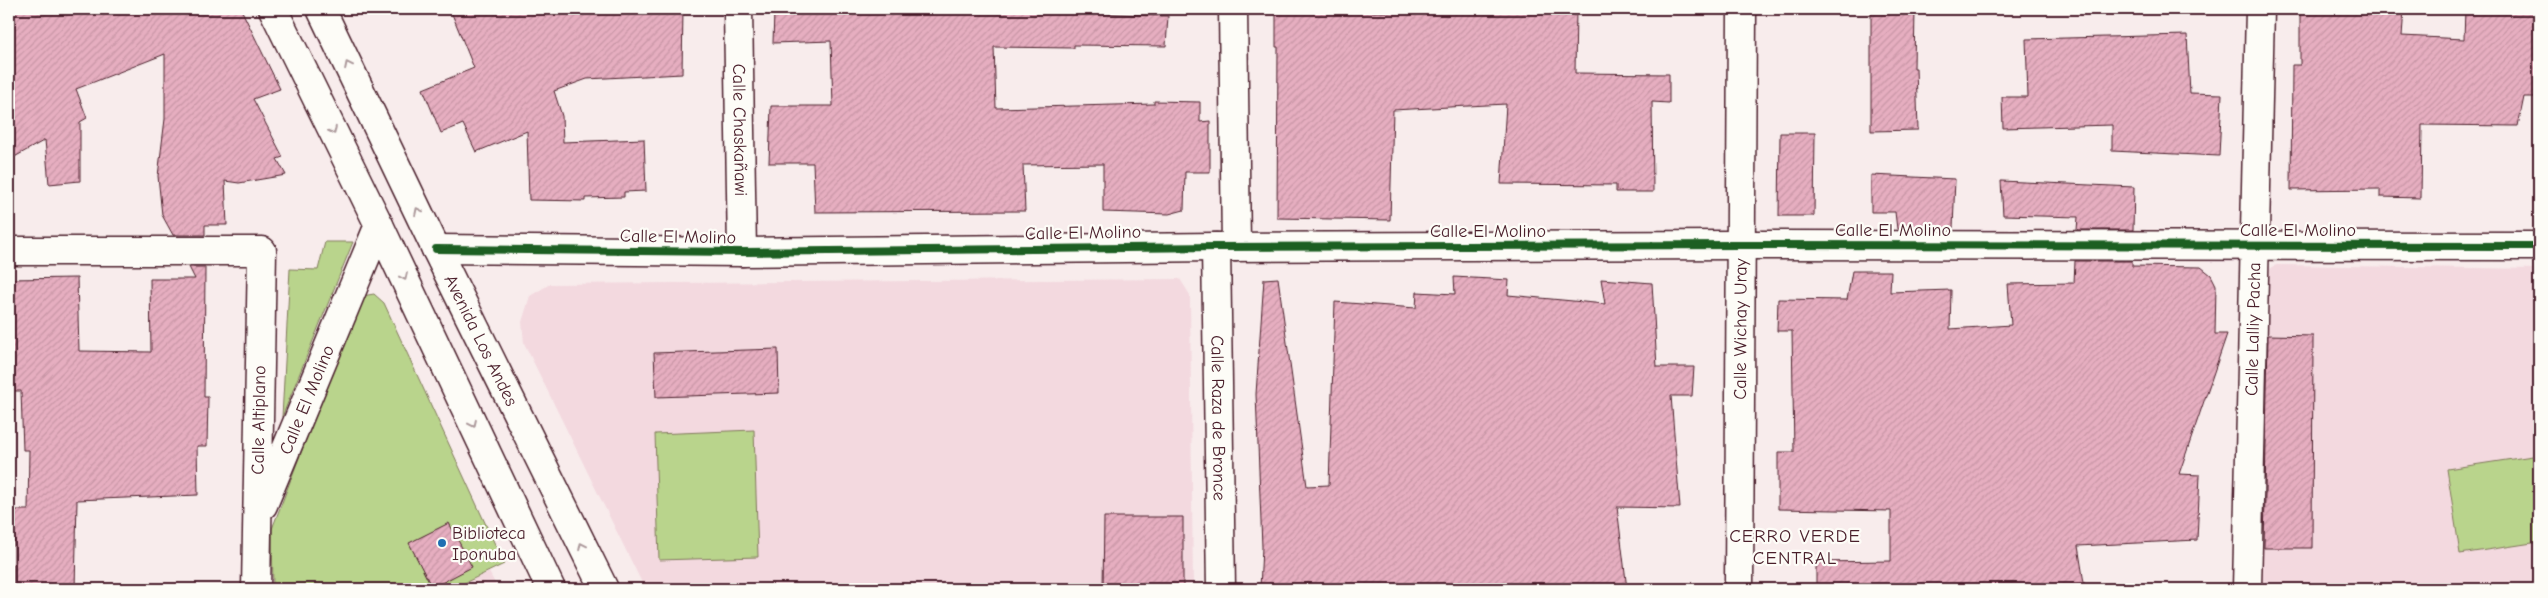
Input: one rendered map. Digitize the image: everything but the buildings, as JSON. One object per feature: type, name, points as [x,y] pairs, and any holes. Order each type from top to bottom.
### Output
[{"type":"street","points":[[273,9],[379,225],[551,589]]},
{"type":"street","name":"Avenida Los Andes","points":[[321,9],[436,250],[604,589]]},
{"type":"street","name":"Calle Chaskañawi","points":[[738,9],[742,252]]},
{"type":"street","name":"Calle Raza de Bronce","points":[[1222,589],[1226,247],[1233,9]]},
{"type":"street","name":"Calle Wichay Uray","points":[[1739,589],[1742,9]]},
{"type":"street","name":"Calle Lalliy Pacha","points":[[2247,589],[2260,9]]},
{"type":"street","name":"Calle El Molino","points":[[256,520],[379,225]]},
{"type":"street","name":"Calle El Molino","points":[[436,250],[742,252],[1226,247],[1740,245],[2539,246]]},
{"type":"street","name":"Calle Altiplano","points":[[9,251],[262,251],[256,589]]},
{"type":"shaded area","points":[[2276,265],[2539,269],[2539,589],[2249,589],[2259,276]]},
{"type":"shaded area","points":[[1180,279],[1190,295],[1193,589],[645,589],[524,343],[522,322],[530,296],[550,284]]},
{"type":"shaded area","points":[[489,572],[498,589],[452,589]]},
{"type":"green space","points":[[325,242],[353,242],[282,417],[290,269],[318,270]]},
{"type":"green space","points":[[374,294],[384,303],[504,564],[452,589],[273,589],[272,529],[354,313],[362,296]]},
{"type":"green space","points":[[754,430],[758,557],[659,560],[655,434]]},
{"type":"green space","points":[[2539,455],[2539,542],[2460,554],[2447,469]]},
{"type":"cycle path","points":[[436,249],[742,252],[1216,247],[1740,245],[2539,246]]},
{"type":"place","name":"Biblioteca Iponuba","points":[[442,543]]},
{"type":"district","name":"CERRO VERDE CENTRAL","points":[[1795,547]]}]
